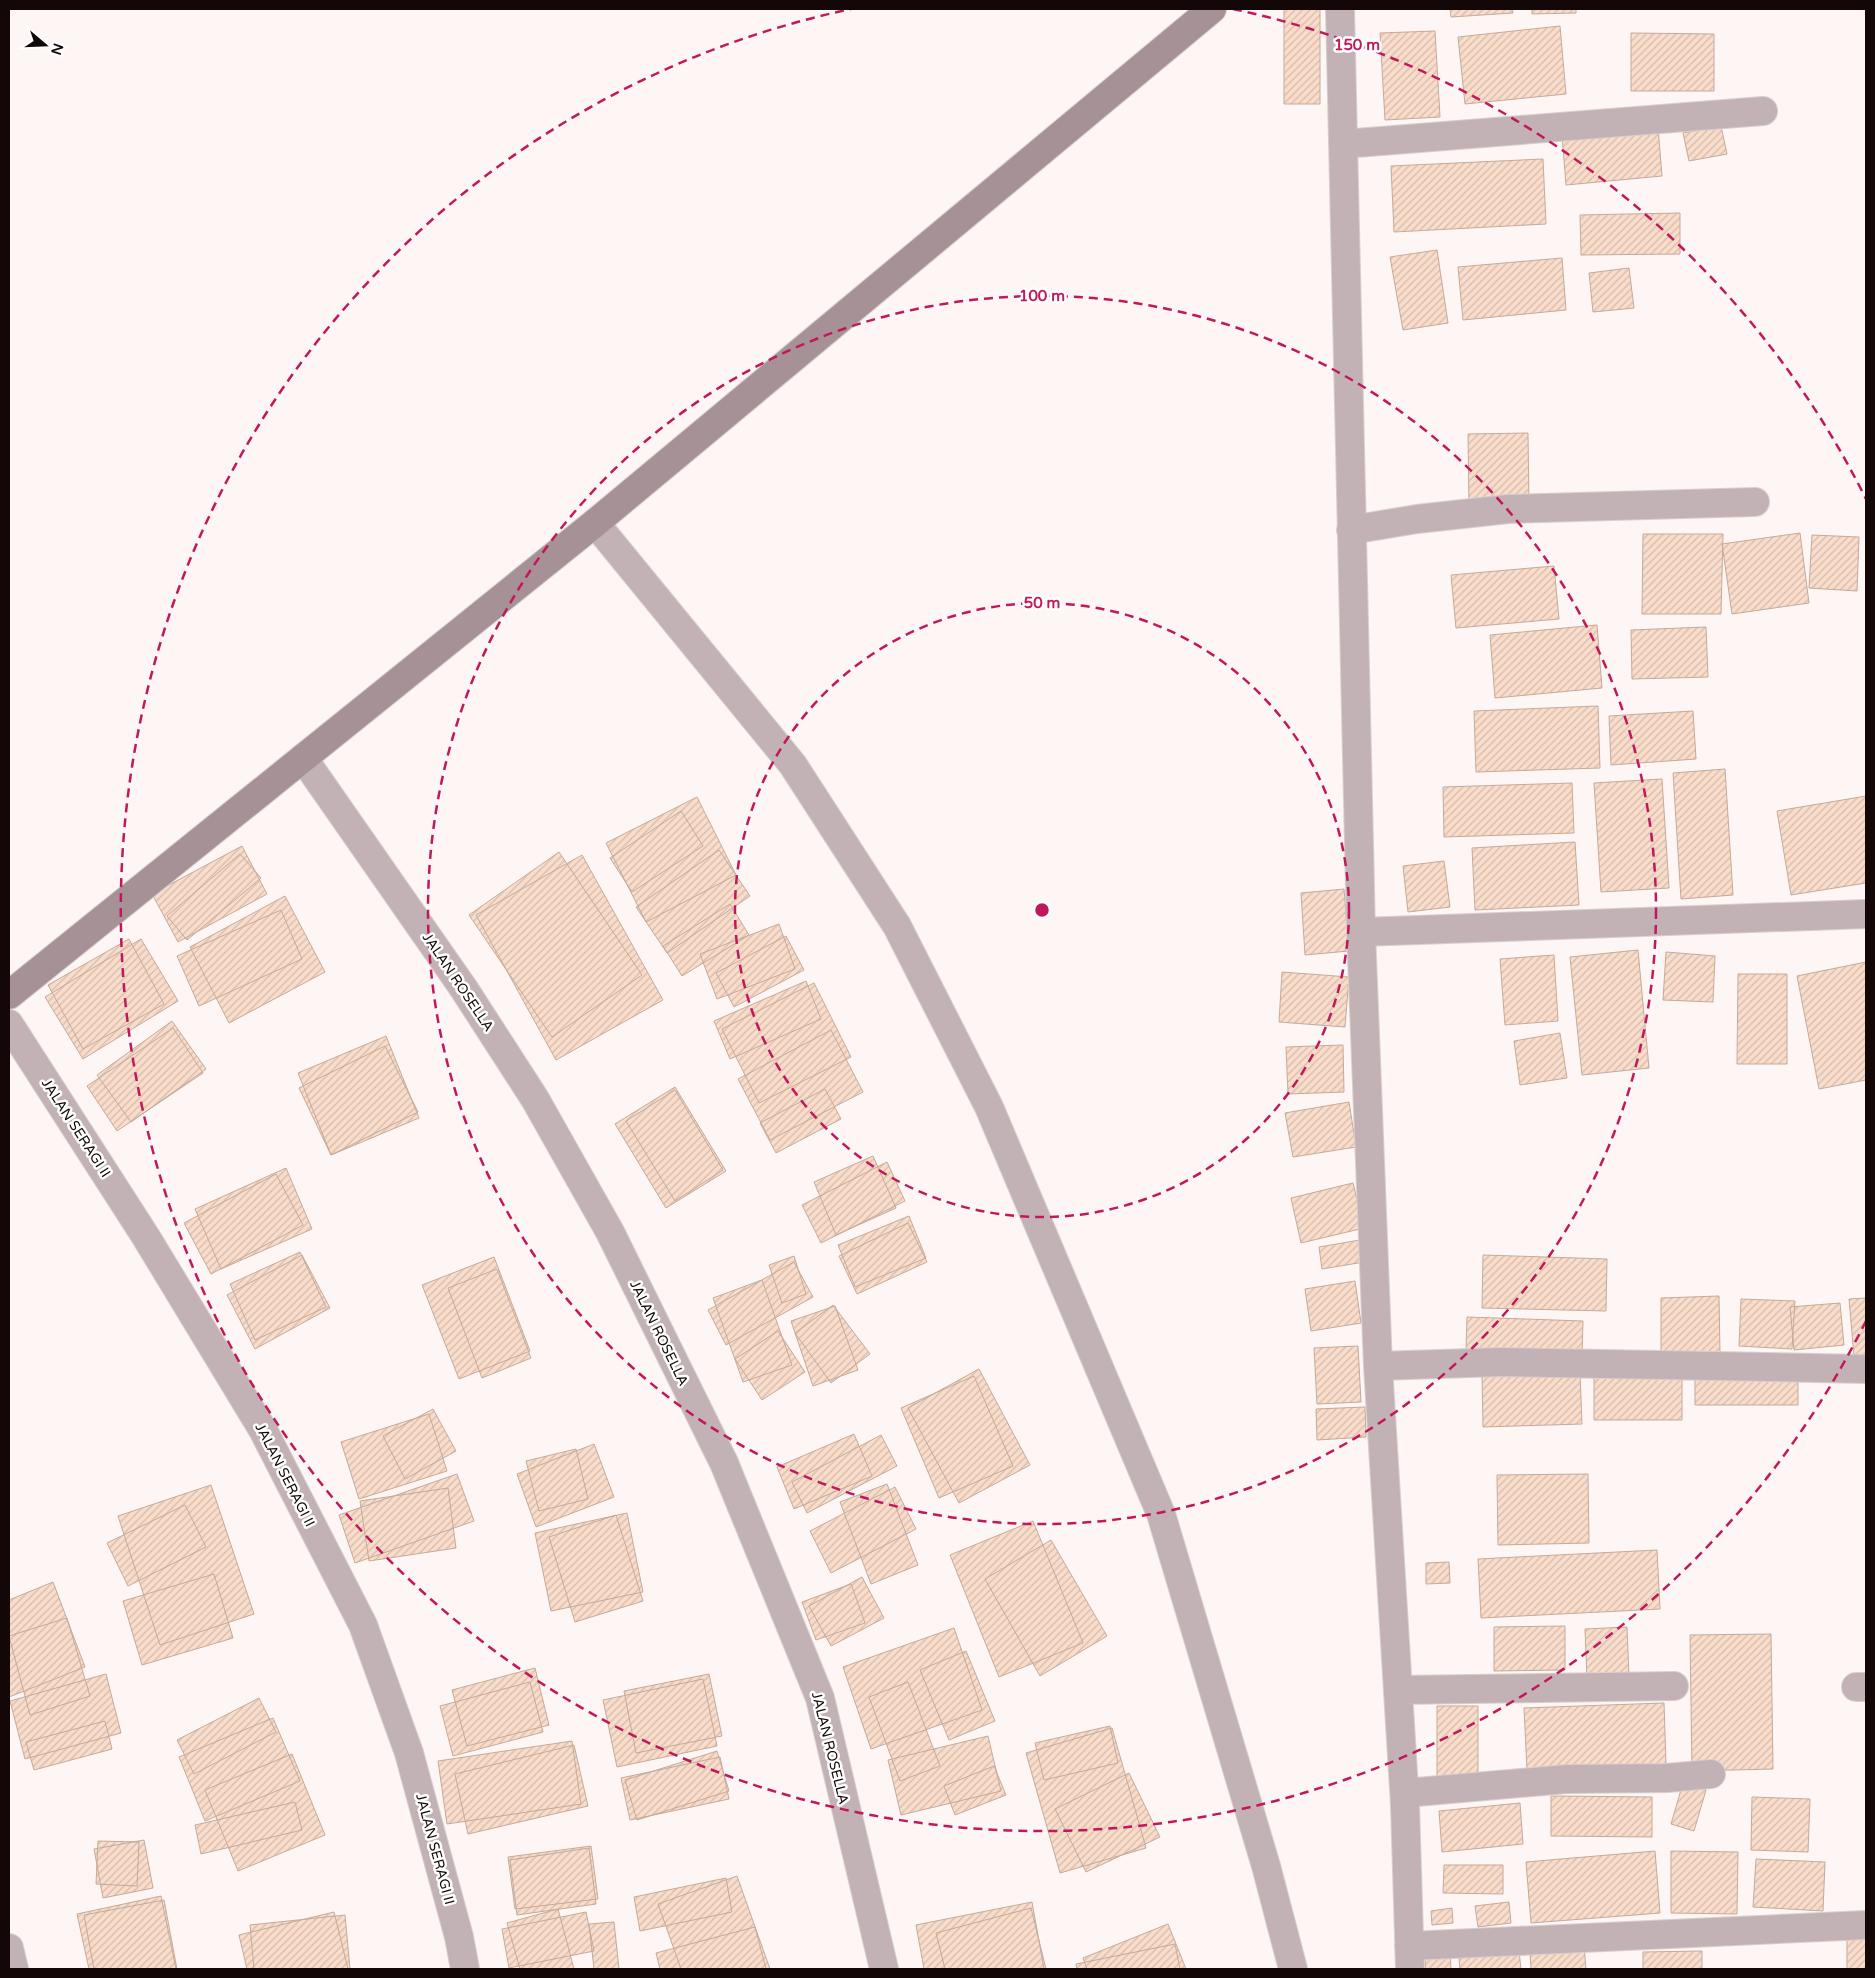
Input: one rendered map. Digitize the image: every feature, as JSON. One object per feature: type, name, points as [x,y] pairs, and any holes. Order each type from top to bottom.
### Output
[{"type":"street","points":[[9,995],[595,523],[1212,9]]},
{"type":"street","points":[[1340,9],[1361,932],[1378,1366],[1405,1793],[1409,1957],[1866,1925]]},
{"type":"street","points":[[1342,144],[1763,111]]},
{"type":"street","points":[[1351,530],[1508,509],[1755,502]]},
{"type":"street","points":[[595,523],[792,765],[897,926],[989,1108],[1161,1514],[1266,1866],[1293,1969]]},
{"type":"street","name":"JALAN ROSELLA","points":[[303,758],[464,989],[535,1099],[610,1232],[724,1464],[820,1698],[884,1969]]},
{"type":"street","points":[[1361,932],[1866,914]]},
{"type":"street","name":"JALAN SERAGI II","points":[[9,1024],[146,1237],[263,1430],[363,1625],[408,1753],[459,1937],[465,1969]]},
{"type":"street","points":[[1378,1366],[1501,1362],[1866,1369]]},
{"type":"street","points":[[1399,1690],[1674,1686]]},
{"type":"street","points":[[1405,1793],[1567,1779],[1667,1778],[1710,1774]]},
{"type":"street","points":[[9,1948],[14,1969]]},
{"type":"building","points":[[1284,9],[1320,9],[1320,104],[1284,104]]},
{"type":"building","points":[[1450,9],[1512,9],[1513,13],[1451,17]]},
{"type":"building","points":[[1532,9],[1576,9],[1576,13],[1532,14]]},
{"type":"building","points":[[1560,26],[1566,94],[1465,104],[1458,37]]},
{"type":"building","points":[[1435,31],[1440,117],[1385,120],[1380,33]]},
{"type":"building","points":[[1631,33],[1714,34],[1714,91],[1631,91]]},
{"type":"building","points":[[1721,126],[1727,154],[1689,161],[1683,133]]},
{"type":"building","points":[[1658,127],[1662,176],[1566,185],[1562,135]]},
{"type":"building","points":[[1543,159],[1546,224],[1394,232],[1391,166]]},
{"type":"building","points":[[1680,213],[1680,254],[1581,255],[1580,215]]},
{"type":"building","points":[[1437,250],[1448,323],[1403,330],[1390,257]]},
{"type":"building","points":[[1562,258],[1566,310],[1463,320],[1458,267]]},
{"type":"building","points":[[1629,268],[1634,308],[1593,312],[1589,273]]},
{"type":"building","points":[[1528,433],[1529,506],[1469,507],[1468,434]]},
{"type":"building","points":[[1800,533],[1809,603],[1732,614],[1722,544]]},
{"type":"building","points":[[1643,534],[1723,534],[1721,614],[1642,614]]},
{"type":"building","points":[[1812,535],[1859,537],[1857,591],[1809,588]]},
{"type":"building","points":[[1554,566],[1559,619],[1456,628],[1451,575]]},
{"type":"building","points":[[1597,625],[1602,688],[1495,698],[1490,635]]},
{"type":"building","points":[[1706,627],[1708,677],[1632,679],[1631,630]]},
{"type":"building","points":[[1598,706],[1600,768],[1476,772],[1474,711]]},
{"type":"building","points":[[1693,711],[1696,759],[1611,765],[1609,716]]},
{"type":"building","points":[[1725,769],[1733,895],[1681,899],[1673,773]]},
{"type":"building","points":[[1662,779],[1669,888],[1601,892],[1594,783]]},
{"type":"building","points":[[1572,783],[1574,833],[1444,837],[1443,787]]},
{"type":"building","points":[[1866,796],[1866,883],[1791,895],[1777,811]]},
{"type":"building","points":[[697,797],[736,875],[646,922],[606,843]]},
{"type":"building","points":[[681,811],[703,846],[632,892],[610,858]]},
{"type":"building","points":[[1575,842],[1579,905],[1475,910],[1472,848]]},
{"type":"building","points":[[242,846],[267,894],[178,942],[152,894]]},
{"type":"building","points":[[719,850],[750,896],[667,953],[636,907]]},
{"type":"building","points":[[559,852],[642,975],[552,1037],[469,915]]},
{"type":"building","points":[[240,854],[261,878],[187,940],[167,916]]},
{"type":"building","points":[[582,855],[663,1000],[556,1060],[476,915]]},
{"type":"building","points":[[1444,861],[1450,907],[1408,912],[1403,866]]},
{"type":"building","points":[[1344,889],[1349,951],[1305,955],[1301,893]]},
{"type":"building","points":[[285,896],[325,972],[229,1023],[190,947]]},
{"type":"building","points":[[730,904],[749,935],[682,976],[663,946]]},
{"type":"building","points":[[281,910],[302,959],[199,1006],[177,956]]},
{"type":"building","points":[[779,924],[795,969],[717,999],[700,954]]},
{"type":"building","points":[[786,936],[804,970],[734,1007],[716,973]]},
{"type":"building","points":[[129,939],[164,1004],[83,1049],[48,985]]},
{"type":"building","points":[[141,939],[178,1001],[83,1059],[45,997]]},
{"type":"building","points":[[1638,950],[1649,1068],[1582,1075],[1570,957]]},
{"type":"building","points":[[1666,952],[1715,956],[1713,1002],[1663,1000]]},
{"type":"building","points":[[1554,955],[1558,1021],[1505,1025],[1500,959]]},
{"type":"building","points":[[1866,962],[1866,1080],[1819,1089],[1797,976]]},
{"type":"building","points":[[1282,972],[1349,977],[1345,1027],[1279,1022]]},
{"type":"building","points":[[1738,974],[1787,974],[1787,1064],[1737,1064]]},
{"type":"building","points":[[806,981],[821,1019],[730,1059],[714,1021]]},
{"type":"building","points":[[814,983],[851,1057],[759,1103],[722,1029]]},
{"type":"building","points":[[172,1021],[206,1069],[131,1122],[97,1075]]},
{"type":"building","points":[[173,1028],[203,1073],[117,1131],[87,1086]]},
{"type":"building","points":[[831,1030],[863,1092],[770,1140],[738,1079]]},
{"type":"building","points":[[1560,1033],[1567,1078],[1520,1085],[1514,1041]]},
{"type":"building","points":[[386,1036],[419,1118],[331,1155],[298,1073]]},
{"type":"building","points":[[1343,1045],[1344,1092],[1288,1094],[1286,1047]]},
{"type":"building","points":[[385,1046],[418,1112],[331,1155],[299,1088]]},
{"type":"building","points":[[675,1087],[726,1171],[666,1208],[615,1124]]},
{"type":"building","points":[[825,1089],[841,1119],[776,1153],[760,1123]]},
{"type":"building","points":[[675,1090],[723,1170],[675,1201],[626,1121]]},
{"type":"building","points":[[1349,1102],[1356,1147],[1293,1157],[1285,1113]]},
{"type":"building","points":[[873,1156],[896,1208],[836,1235],[814,1182]]},
{"type":"building","points":[[887,1162],[905,1201],[821,1243],[802,1205]]},
{"type":"building","points":[[286,1168],[312,1229],[221,1269],[195,1209]]},
{"type":"building","points":[[276,1174],[303,1225],[211,1274],[184,1223]]},
{"type":"building","points":[[1353,1183],[1364,1228],[1301,1243],[1291,1198]]},
{"type":"building","points":[[909,1216],[926,1258],[855,1287],[838,1245]]},
{"type":"building","points":[[908,1223],[927,1262],[857,1294],[839,1256]]},
{"type":"building","points":[[1360,1240],[1364,1262],[1322,1269],[1319,1247]]},
{"type":"building","points":[[300,1252],[326,1307],[255,1340],[230,1284]]},
{"type":"building","points":[[302,1255],[330,1308],[255,1349],[227,1295]]},
{"type":"building","points":[[1483,1255],[1607,1259],[1606,1311],[1482,1308]]},
{"type":"building","points":[[794,1256],[806,1294],[782,1303],[769,1265]]},
{"type":"building","points":[[494,1257],[530,1351],[459,1379],[422,1285]]},
{"type":"building","points":[[794,1262],[813,1297],[726,1345],[708,1310]]},
{"type":"building","points":[[497,1269],[531,1358],[482,1378],[448,1288]]},
{"type":"building","points":[[762,1280],[792,1365],[743,1382],[713,1298]]},
{"type":"building","points":[[1355,1281],[1361,1323],[1311,1331],[1305,1289]]},
{"type":"building","points":[[1719,1296],[1720,1353],[1661,1354],[1661,1298]]},
{"type":"building","points":[[1866,1298],[1866,1355],[1854,1356],[1849,1299]]},
{"type":"building","points":[[1741,1299],[1795,1301],[1792,1349],[1739,1346]]},
{"type":"building","points":[[1840,1303],[1844,1345],[1794,1350],[1790,1307]]},
{"type":"building","points":[[833,1305],[870,1354],[831,1383],[795,1333]]},
{"type":"building","points":[[835,1306],[858,1370],[813,1386],[791,1321]]},
{"type":"building","points":[[1467,1317],[1583,1321],[1582,1354],[1466,1350]]},
{"type":"building","points":[[778,1331],[805,1372],[762,1400],[735,1359]]},
{"type":"building","points":[[1358,1346],[1361,1402],[1317,1404],[1314,1348]]},
{"type":"building","points":[[979,1369],[1030,1465],[959,1503],[908,1408]]},
{"type":"building","points":[[1580,1372],[1582,1424],[1483,1427],[1482,1375]]},
{"type":"building","points":[[1682,1374],[1682,1420],[1594,1420],[1594,1375]]},
{"type":"building","points":[[1695,1374],[1798,1374],[1798,1405],[1695,1405]]},
{"type":"building","points":[[974,1376],[1013,1466],[939,1498],[901,1408]]},
{"type":"building","points":[[1365,1407],[1366,1437],[1317,1440],[1316,1409]]},
{"type":"building","points":[[433,1409],[456,1451],[405,1479],[383,1436]]},
{"type":"building","points":[[429,1414],[447,1471],[359,1499],[341,1442]]},
{"type":"building","points":[[854,1434],[872,1476],[794,1509],[777,1467]]},
{"type":"building","points":[[881,1435],[897,1466],[807,1513],[792,1482]]},
{"type":"building","points":[[594,1444],[614,1497],[536,1527],[517,1474]]},
{"type":"building","points":[[576,1449],[588,1499],[539,1511],[526,1461]]},
{"type":"building","points":[[457,1474],[474,1521],[355,1563],[339,1515]]},
{"type":"building","points":[[1588,1474],[1589,1543],[1498,1545],[1497,1475]]},
{"type":"building","points":[[887,1484],[918,1565],[871,1584],[840,1502]]},
{"type":"building","points":[[211,1485],[254,1614],[160,1645],[118,1516]]},
{"type":"building","points":[[895,1487],[916,1529],[831,1573],[810,1531]]},
{"type":"building","points":[[448,1488],[456,1548],[369,1561],[360,1501]]},
{"type":"building","points":[[185,1505],[206,1547],[128,1586],[107,1543]]},
{"type":"building","points":[[627,1513],[643,1592],[551,1611],[535,1533]]},
{"type":"building","points":[[616,1515],[643,1601],[575,1622],[549,1537]]},
{"type":"building","points":[[1033,1521],[1083,1643],[999,1677],[950,1555]]},
{"type":"building","points":[[1051,1540],[1107,1636],[1040,1676],[985,1579]]},
{"type":"building","points":[[1657,1550],[1660,1609],[1481,1618],[1478,1559]]},
{"type":"building","points":[[1449,1562],[1450,1583],[1426,1584],[1426,1563]]},
{"type":"building","points":[[214,1574],[233,1638],[142,1665],[123,1601]]},
{"type":"building","points":[[862,1577],[884,1618],[831,1646],[809,1606]]},
{"type":"building","points":[[53,1582],[85,1667],[9,1697],[9,1600]]},
{"type":"building","points":[[851,1584],[865,1623],[816,1640],[802,1602]]},
{"type":"building","points":[[67,1618],[90,1696],[30,1715],[9,1636]]},
{"type":"building","points":[[1565,1626],[1565,1670],[1494,1671],[1494,1627]]},
{"type":"building","points":[[1627,1627],[1629,1676],[1587,1678],[1585,1629]]},
{"type":"building","points":[[954,1628],[982,1710],[871,1749],[843,1667]]},
{"type":"building","points":[[1771,1634],[1773,1769],[1692,1771],[1690,1635]]},
{"type":"building","points":[[966,1651],[995,1721],[949,1740],[920,1670]]},
{"type":"building","points":[[535,1668],[549,1725],[467,1746],[452,1690]]},
{"type":"building","points":[[106,1674],[121,1733],[25,1759],[10,1701]]},
{"type":"building","points":[[709,1674],[722,1736],[636,1753],[624,1691]]},
{"type":"building","points":[[703,1679],[717,1746],[617,1767],[603,1700]]},
{"type":"building","points":[[530,1682],[543,1732],[453,1756],[440,1706]]},
{"type":"building","points":[[908,1682],[940,1766],[900,1781],[869,1697]]},
{"type":"building","points":[[259,1698],[276,1732],[194,1774],[177,1740]]},
{"type":"building","points":[[1664,1703],[1666,1764],[1527,1770],[1524,1708]]},
{"type":"building","points":[[1437,1706],[1478,1706],[1478,1777],[1437,1777]]},
{"type":"building","points":[[273,1718],[300,1781],[205,1821],[179,1757]]},
{"type":"building","points":[[105,1721],[112,1749],[34,1770],[26,1742]]},
{"type":"building","points":[[1110,1726],[1118,1763],[1044,1780],[1035,1743]]},
{"type":"building","points":[[1112,1728],[1146,1848],[1060,1873],[1026,1753]]},
{"type":"building","points":[[988,1736],[1001,1791],[901,1815],[888,1760]]},
{"type":"building","points":[[572,1741],[581,1804],[447,1824],[438,1761]]},
{"type":"building","points":[[574,1745],[588,1806],[468,1834],[455,1774]]},
{"type":"building","points":[[717,1751],[729,1791],[637,1820],[625,1780]]},
{"type":"building","points":[[292,1754],[325,1835],[238,1871],[205,1790]]},
{"type":"building","points":[[720,1757],[729,1799],[630,1820],[621,1778]]},
{"type":"building","points":[[994,1766],[1006,1795],[955,1815],[944,1786]]},
{"type":"building","points":[[1129,1773],[1160,1837],[1086,1872],[1055,1809]]},
{"type":"building","points":[[1683,1783],[1706,1790],[1694,1831],[1671,1824]]},
{"type":"building","points":[[1551,1796],[1652,1797],[1652,1837],[1551,1836]]},
{"type":"building","points":[[1752,1797],[1810,1799],[1808,1852],[1751,1850]]},
{"type":"building","points":[[295,1802],[302,1830],[201,1854],[195,1825]]},
{"type":"building","points":[[1520,1803],[1523,1844],[1442,1852],[1439,1811]]},
{"type":"building","points":[[144,1840],[153,1888],[103,1898],[94,1849]]},
{"type":"building","points":[[98,1841],[139,1842],[137,1886],[96,1884]]},
{"type":"building","points":[[591,1846],[598,1899],[515,1909],[508,1857]]},
{"type":"building","points":[[589,1848],[596,1904],[517,1915],[510,1860]]},
{"type":"building","points":[[1655,1851],[1660,1913],[1531,1923],[1526,1862]]},
{"type":"building","points":[[1671,1851],[1738,1852],[1737,1914],[1671,1913]]},
{"type":"building","points":[[1756,1859],[1825,1862],[1823,1911],[1753,1907]]},
{"type":"building","points":[[1444,1865],[1503,1865],[1503,1894],[1443,1893]]},
{"type":"building","points":[[737,1876],[770,1969],[681,1969],[658,1904]]},
{"type":"building","points":[[726,1878],[732,1912],[640,1931],[634,1897]]},
{"type":"building","points":[[161,1896],[176,1969],[89,1969],[77,1914]]},
{"type":"building","points":[[164,1900],[177,1969],[94,1969],[84,1915]]},
{"type":"building","points":[[1032,1902],[1044,1969],[924,1969],[916,1925]]},
{"type":"building","points":[[1509,1902],[1511,1923],[1478,1927],[1475,1906]]},
{"type":"building","points":[[1031,1908],[1046,1969],[945,1969],[936,1933]]},
{"type":"building","points":[[1452,1908],[1453,1923],[1432,1925],[1431,1911]]},
{"type":"building","points":[[558,1909],[574,1969],[520,1969],[507,1923]]},
{"type":"building","points":[[334,1912],[348,1969],[247,1969],[239,1935]]},
{"type":"building","points":[[586,1912],[594,1951],[509,1968],[502,1929]]},
{"type":"building","points":[[345,1915],[350,1969],[254,1969],[250,1925]]},
{"type":"building","points":[[614,1922],[619,1969],[594,1969],[589,1924]]},
{"type":"building","points":[[1168,1924],[1186,1969],[1087,1969],[1083,1958]]},
{"type":"building","points":[[755,1927],[766,1969],[660,1969],[656,1953]]},
{"type":"building","points":[[1847,1939],[1866,1939],[1866,1969],[1847,1969]]},
{"type":"building","points":[[1175,1944],[1180,1969],[1077,1969],[1076,1964]]},
{"type":"building","points":[[1584,1945],[1586,1969],[1531,1969],[1530,1952]]},
{"type":"building","points":[[1450,1950],[1451,1969],[1426,1969],[1424,1952]]},
{"type":"building","points":[[1519,1951],[1521,1969],[1460,1969],[1459,1958]]},
{"type":"building","points":[[1702,1951],[1702,1969],[1643,1969],[1643,1952]]}]
